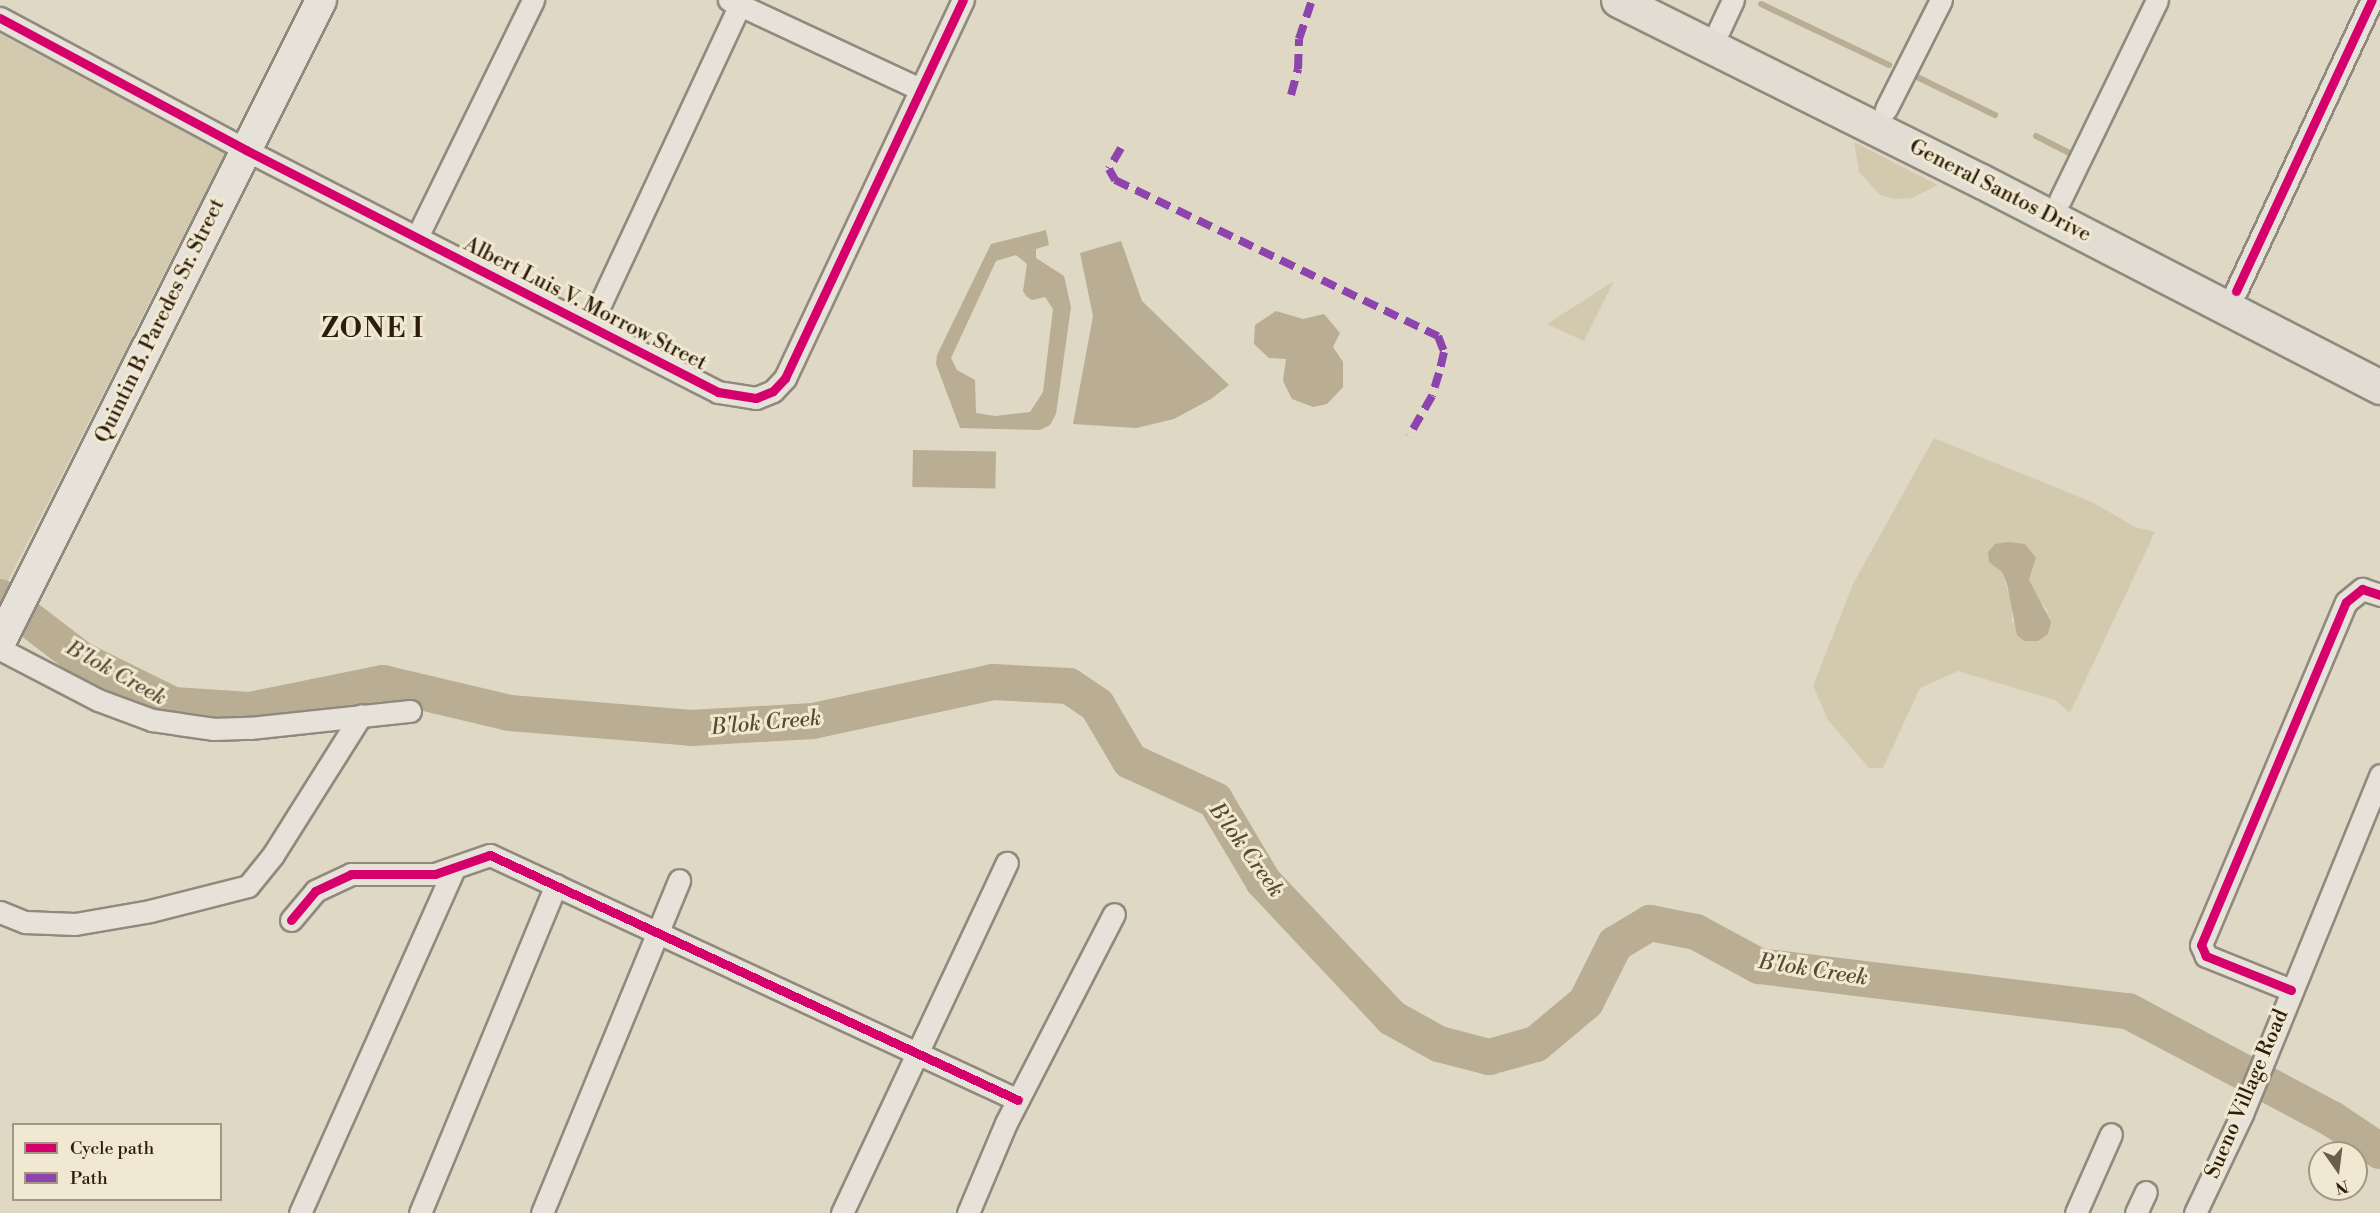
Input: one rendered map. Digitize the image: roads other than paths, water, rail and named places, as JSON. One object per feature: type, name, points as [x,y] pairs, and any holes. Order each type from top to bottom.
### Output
[{"type":"highway","name":"General Santos Drive","points":[[1618,0],[2380,387]]},
{"type":"highway","name":"General Santos Drive","points":[[1661,0],[1886,109],[2236,291],[2380,363]]},
{"type":"main road","name":"Quintin B. Paredes Sr. Street","points":[[0,642],[321,0]]},
{"type":"street","points":[[417,237],[533,0]]},
{"type":"street","name":"Albert Luis V. Morrow Street","points":[[0,18],[246,150],[718,392],[756,398],[773,391],[785,378],[963,0]]},
{"type":"street","points":[[1719,30],[1733,0]]},
{"type":"street","points":[[1886,109],[1941,0]]},
{"type":"street","points":[[2060,200],[2157,0]]},
{"type":"street","points":[[2236,291],[2372,0]]},
{"type":"street","points":[[590,326],[735,3],[920,89]]},
{"type":"street","points":[[2291,990],[2206,956],[2201,945],[2346,602],[2362,589],[2380,595]]},
{"type":"street","points":[[0,649],[98,700],[152,720],[213,729],[410,711]]},
{"type":"street","points":[[0,912],[25,922],[75,924],[150,911],[248,886],[273,855],[361,715]]},
{"type":"street","name":"Sueno Village Road","points":[[2195,1213],[2242,1114],[2380,775]]},
{"type":"street","points":[[291,920],[309,895],[351,874],[414,876],[454,868],[490,855],[916,1055],[1018,1100]]},
{"type":"street","points":[[842,1213],[1007,863]]},
{"type":"street","points":[[300,1213],[454,868]]},
{"type":"street","points":[[542,1213],[679,880]]},
{"type":"street","points":[[420,1213],[556,885]]},
{"type":"street","points":[[968,1213],[1018,1100],[1114,914]]},
{"type":"street","points":[[2076,1213],[2111,1134]]},
{"type":"street","points":[[2136,1213],[2146,1192]]},
{"type":"waterway","points":[[1761,4],[1889,65]]},
{"type":"waterway","points":[[1915,76],[1995,115]]},
{"type":"waterway","points":[[2036,136],[2070,153]]},
{"type":"waterway","name":"B'lok Creek","points":[[0,597],[82,660],[173,705],[250,710],[383,683],[510,713],[691,728],[813,721],[993,682],[1069,686],[1097,705],[1130,761],[1215,800],[1263,881],[1392,1018],[1439,1044],[1489,1057],[1536,1044],[1586,1002],[1615,944],[1650,923],[1696,932],[1759,966],[2128,1011],[2332,1119],[2380,1151]]},
{"type":"district","name":"ZONE I","points":[[373,330]]}]
